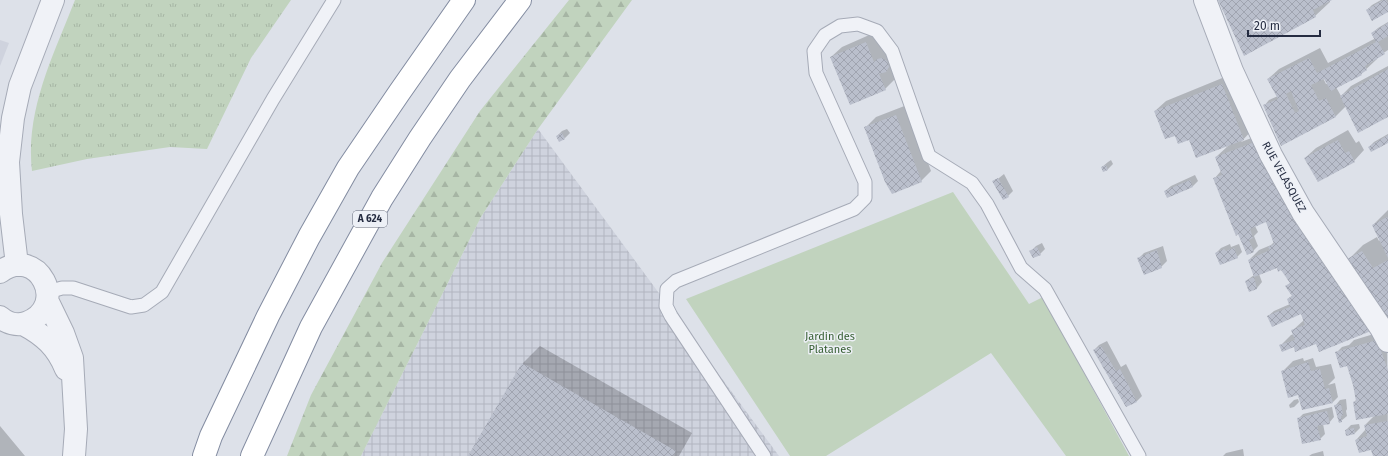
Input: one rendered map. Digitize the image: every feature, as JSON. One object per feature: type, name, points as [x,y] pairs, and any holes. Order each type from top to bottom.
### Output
[{"type":"highway","points":[[204,456],[268,316],[309,237],[348,168],[464,0]]},
{"type":"highway","name":"A 624","points":[[252,456],[311,327],[382,198],[460,79],[520,0]]},
{"type":"street","points":[[52,0],[20,86],[13,118],[8,162],[10,214],[8,268],[24,265],[37,272],[46,284],[47,296],[72,358],[76,429],[74,456]]},
{"type":"street","name":"RUE VELASQUEZ","points":[[1205,0],[1232,71],[1271,155],[1303,213],[1381,328],[1388,341]]},
{"type":"street","points":[[7,322],[31,321],[39,316],[44,308],[47,296]]},
{"type":"street","points":[[7,322],[38,332],[51,344],[63,362],[73,389]]},
{"type":"lane","points":[[47,296],[62,288],[73,288],[131,307],[144,305],[162,292],[273,99],[334,0]]},
{"type":"lane","points":[[764,456],[671,316],[666,306],[667,289],[676,281],[854,209],[865,198],[865,182],[816,74],[814,51],[825,35],[840,26],[858,24],[877,31],[892,51],[929,156],[972,183],[987,204],[1020,268],[1045,289],[1139,456]]},
{"type":"shaded area","points":[[0,40],[9,43],[0,66]]},
{"type":"shaded area","points":[[538,129],[779,456],[361,456],[481,217]]},
{"type":"green space","points":[[75,0],[291,0],[251,58],[207,149],[170,147],[87,159],[32,171],[31,148],[37,104],[50,62]]},
{"type":"green space","points":[[569,0],[632,0],[538,129],[481,217],[361,456],[287,456],[311,395],[382,263],[480,111]]},
{"type":"green space","name":"Jardin des Platanes","points":[[953,192],[1029,304],[1043,297],[1129,456],[1066,456],[991,353],[826,456],[790,456],[686,299]]},
{"type":"building","points":[[1218,0],[1332,0],[1313,10],[1316,17],[1244,56]]},
{"type":"building","points":[[1383,0],[1386,0],[1388,3],[1388,12],[1372,21],[1366,10]]},
{"type":"building","points":[[1388,23],[1388,36],[1378,42],[1385,54],[1365,66],[1367,70],[1361,74],[1362,75],[1331,91],[1324,79],[1311,85],[1319,101],[1326,98],[1336,117],[1281,146],[1263,105],[1278,99],[1267,79],[1309,58],[1317,73],[1376,42],[1371,33]],"holes":[[[1291,91],[1299,111],[1295,113],[1286,94]]]},
{"type":"building","points":[[866,42],[874,62],[877,59],[882,58],[887,61],[889,67],[886,72],[879,74],[886,90],[850,105],[830,57]]},
{"type":"building","points":[[1388,69],[1388,117],[1358,133],[1340,96]]},
{"type":"building","points":[[1222,84],[1244,140],[1196,158],[1189,140],[1178,144],[1175,136],[1165,139],[1154,111]]},
{"type":"building","points":[[896,115],[922,182],[892,194],[885,182],[864,127]]},
{"type":"building","points":[[562,133],[565,139],[559,142],[556,136]]},
{"type":"building","points":[[1388,135],[1388,143],[1371,152],[1368,147]]},
{"type":"building","points":[[1338,140],[1345,153],[1349,151],[1355,162],[1318,182],[1304,158]]},
{"type":"building","points":[[1252,143],[1290,213],[1371,331],[1319,352],[1316,344],[1295,352],[1294,347],[1282,352],[1279,345],[1295,340],[1291,330],[1305,325],[1301,314],[1272,327],[1267,316],[1290,307],[1287,299],[1292,296],[1285,286],[1290,283],[1281,270],[1278,272],[1277,268],[1254,277],[1248,260],[1270,250],[1268,247],[1274,244],[1266,222],[1250,229],[1253,238],[1249,240],[1254,252],[1247,255],[1238,234],[1236,236],[1213,178],[1222,175],[1215,157]]},
{"type":"building","points":[[1106,165],[1108,170],[1103,172],[1101,167]]},
{"type":"building","points":[[998,178],[1009,197],[1003,200],[992,181]]},
{"type":"building","points":[[1190,180],[1193,187],[1167,198],[1164,191]]},
{"type":"building","points":[[1387,217],[1388,219],[1388,258],[1372,225]]},
{"type":"building","points":[[1037,247],[1041,255],[1033,258],[1029,251]]},
{"type":"building","points":[[1234,248],[1238,258],[1220,265],[1215,253],[1224,249],[1226,251]]},
{"type":"building","points":[[1157,250],[1162,268],[1144,275],[1137,258]]},
{"type":"building","points":[[1362,251],[1373,268],[1388,260],[1388,319],[1347,259]]},
{"type":"building","points":[[1254,277],[1257,289],[1249,292],[1245,281]]},
{"type":"building","points":[[1377,340],[1388,370],[1388,414],[1356,420],[1353,402],[1356,401],[1353,385],[1347,366],[1340,368],[1335,352]]},
{"type":"building","points":[[1101,346],[1116,371],[1120,369],[1137,402],[1126,407],[1093,350]]},
{"type":"building","points":[[1308,362],[1311,371],[1320,369],[1325,389],[1329,388],[1333,403],[1302,410],[1298,395],[1288,398],[1281,371]]},
{"type":"building","points":[[522,363],[676,451],[673,456],[468,456]]},
{"type":"building","points":[[1341,404],[1343,415],[1341,416],[1342,422],[1339,423],[1334,405]]},
{"type":"building","points":[[1327,411],[1330,424],[1317,426],[1321,440],[1302,444],[1297,418]]},
{"type":"building","points":[[1388,421],[1388,456],[1373,456],[1371,450],[1359,453],[1355,440],[1367,436],[1364,425]]},
{"type":"building","points":[[1354,428],[1355,434],[1346,436],[1345,430]]}]
